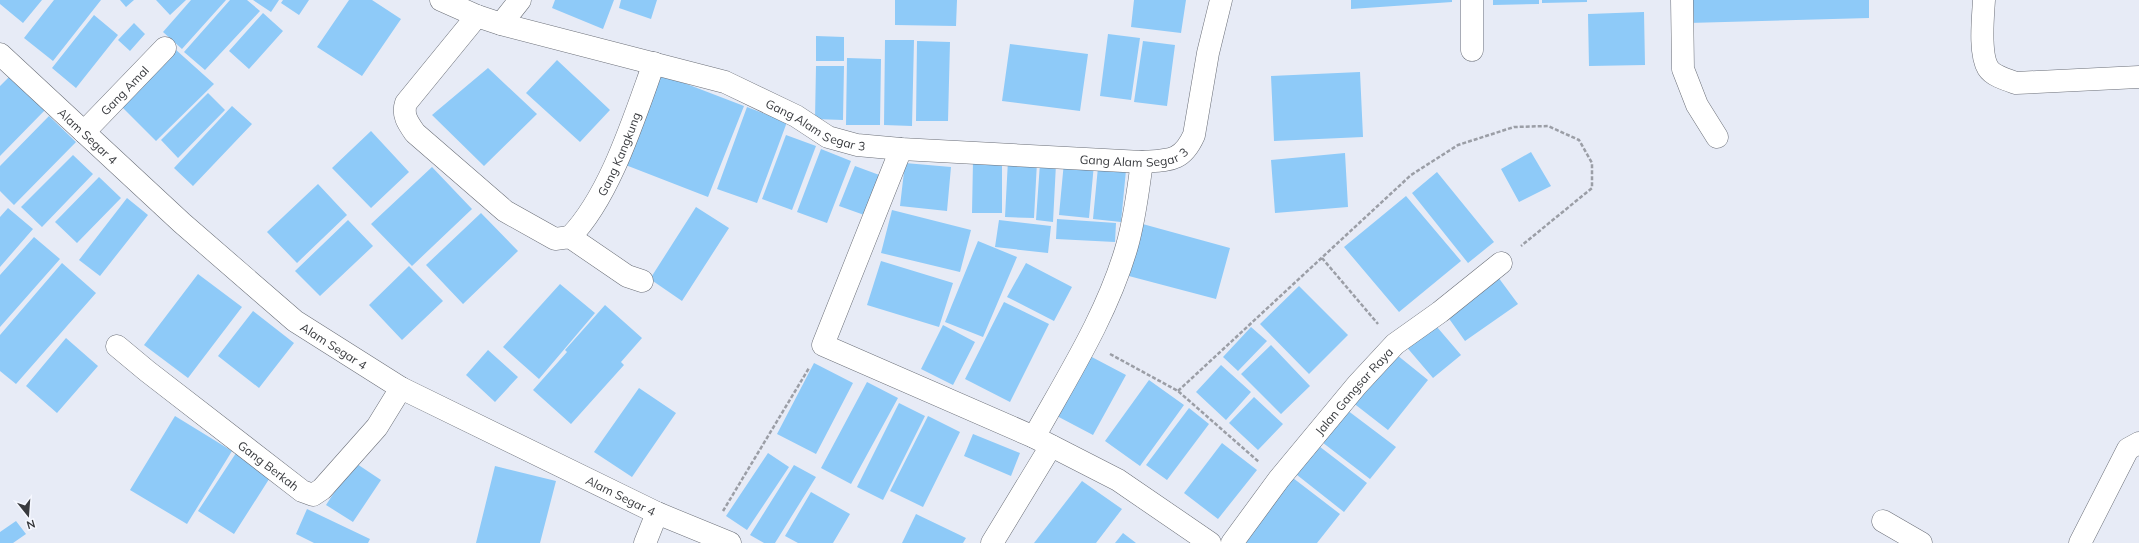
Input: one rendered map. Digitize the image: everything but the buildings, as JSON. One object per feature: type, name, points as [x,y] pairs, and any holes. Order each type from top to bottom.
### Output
[{"type":"street","name":"Gang Alam Segar 3","points":[[441,0],[477,16],[501,24],[725,82],[796,116],[828,137],[857,145],[901,149],[1142,162],[1166,160],[1182,154],[1189,146],[1194,135],[1208,53],[1221,0]]},
{"type":"street","points":[[501,24],[520,0]]},
{"type":"street","points":[[1472,0],[1472,50]]},
{"type":"street","points":[[1682,0],[1683,69],[1697,105],[1716,137]]},
{"type":"street","points":[[1984,0],[1983,53],[1989,69],[1998,76],[2016,83],[2139,77]]},
{"type":"street","points":[[477,16],[406,103],[404,113],[415,133],[505,210],[555,239],[570,237],[627,276],[642,280]]},
{"type":"street","name":"Gang Amal","points":[[84,132],[165,48]]},
{"type":"street","name":"Alam Segar 4","points":[[0,54],[182,223],[295,321],[401,388],[657,513],[730,543]]},
{"type":"street","name":"Gang Kangkung","points":[[570,237],[583,224],[612,170],[623,147],[654,63]]},
{"type":"street","points":[[901,149],[823,345],[1043,441],[1118,480],[1210,543]]},
{"type":"street","points":[[992,543],[1043,441],[1118,275],[1134,218],[1142,162]]},
{"type":"street","name":"Jalan Gangsar Raya","points":[[1232,543],[1279,480],[1357,385],[1395,344],[1501,263]]},
{"type":"street","name":"Gang Berkah","points":[[117,346],[302,491],[313,495],[322,489],[377,427],[401,388]]},
{"type":"street","points":[[2080,543],[2128,449],[2139,443]]},
{"type":"street","points":[[645,543],[657,513]]},
{"type":"street","points":[[1883,521],[1921,543]]},
{"type":"path","points":[[1178,391],[1411,175],[1458,145],[1514,127],[1535,126],[1548,126],[1578,140],[1592,163],[1592,188],[1501,263]]},
{"type":"path","points":[[1322,258],[1395,344]]},
{"type":"path","points":[[1087,341],[1178,391],[1279,480]]},
{"type":"path","points":[[710,534],[823,345]]}]
